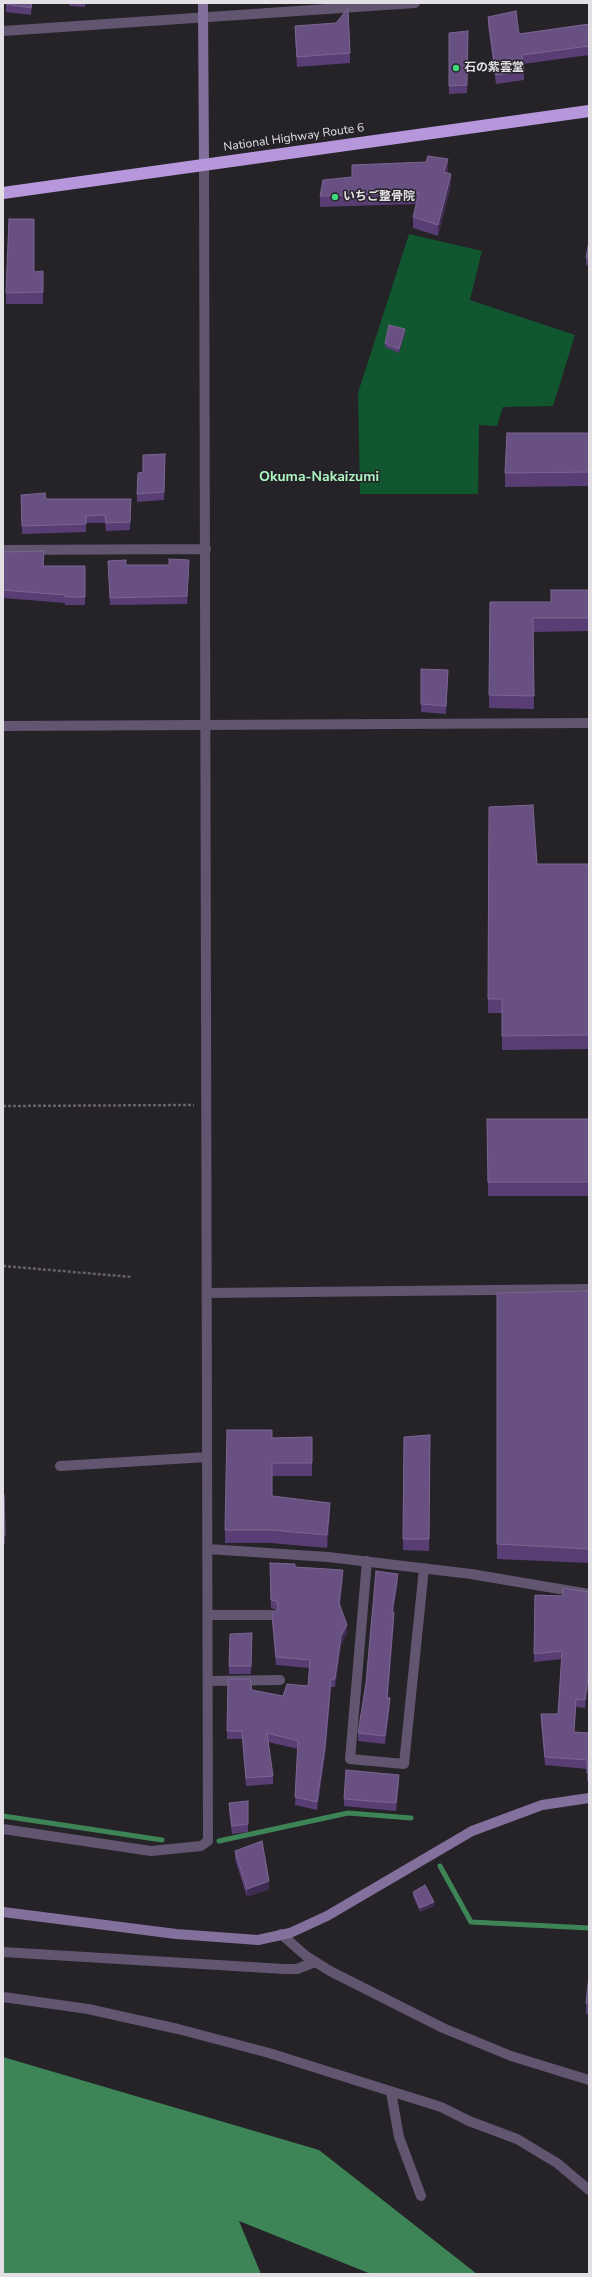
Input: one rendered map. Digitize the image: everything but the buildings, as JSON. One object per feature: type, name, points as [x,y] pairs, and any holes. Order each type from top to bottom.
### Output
[{"type":"highway","name":"National Highway Route 6","points":[[3,193],[589,111]]},
{"type":"street","points":[[3,1830],[151,1851],[200,1846],[208,1841],[204,724],[206,549],[203,3]]},
{"type":"street","points":[[3,31],[414,3]]},
{"type":"street","points":[[3,550],[206,549]]},
{"type":"street","points":[[3,726],[589,723]]},
{"type":"street","points":[[207,1293],[589,1289]]},
{"type":"street","points":[[60,1466],[207,1457]]},
{"type":"street","points":[[208,1549],[424,1568],[471,1574],[589,1594]]},
{"type":"street","points":[[367,1562],[350,1759],[404,1764],[424,1568]]},
{"type":"street","points":[[208,1615],[272,1615]]},
{"type":"street","points":[[208,1681],[280,1680]]},
{"type":"street","points":[[3,1912],[228,1939],[258,1940],[281,1934],[326,1916],[472,1831],[542,1805],[589,1798]]},
{"type":"street","points":[[281,1934],[315,1962],[330,1971],[443,2028],[511,2056],[589,2080]]},
{"type":"street","points":[[3,1952],[284,1969],[297,1969],[315,1962]]},
{"type":"street","points":[[3,1997],[88,2009],[178,2029],[269,2053],[441,2107],[469,2121],[517,2139],[557,2163],[589,2190]]},
{"type":"street","points":[[391,2092],[399,2137],[422,2196]]},
{"type":"path","points":[[3,1106],[206,1105]]},
{"type":"path","points":[[3,1266],[132,1277]]},
{"type":"shaded area","points":[[409,234],[482,251],[470,300],[575,335],[553,406],[503,407],[497,426],[479,425],[478,494],[360,494],[358,393]]},
{"type":"shaded area","points":[[3,2057],[319,2150],[477,2274],[371,2274],[239,2221],[261,2274],[3,2274]]},
{"type":"waterway","points":[[219,1841],[348,1813],[411,1818]]},
{"type":"waterway","points":[[3,1816],[162,1840]]},
{"type":"waterway","points":[[440,1866],[471,1922],[589,1928]]},
{"type":"place","name":"石の紫雲堂","points":[[456,68]]},
{"type":"place","name":"いちご整骨院","points":[[335,197]]},
{"type":"district","name":"Okuma-Nakaizumi","points":[[319,478]]}]
